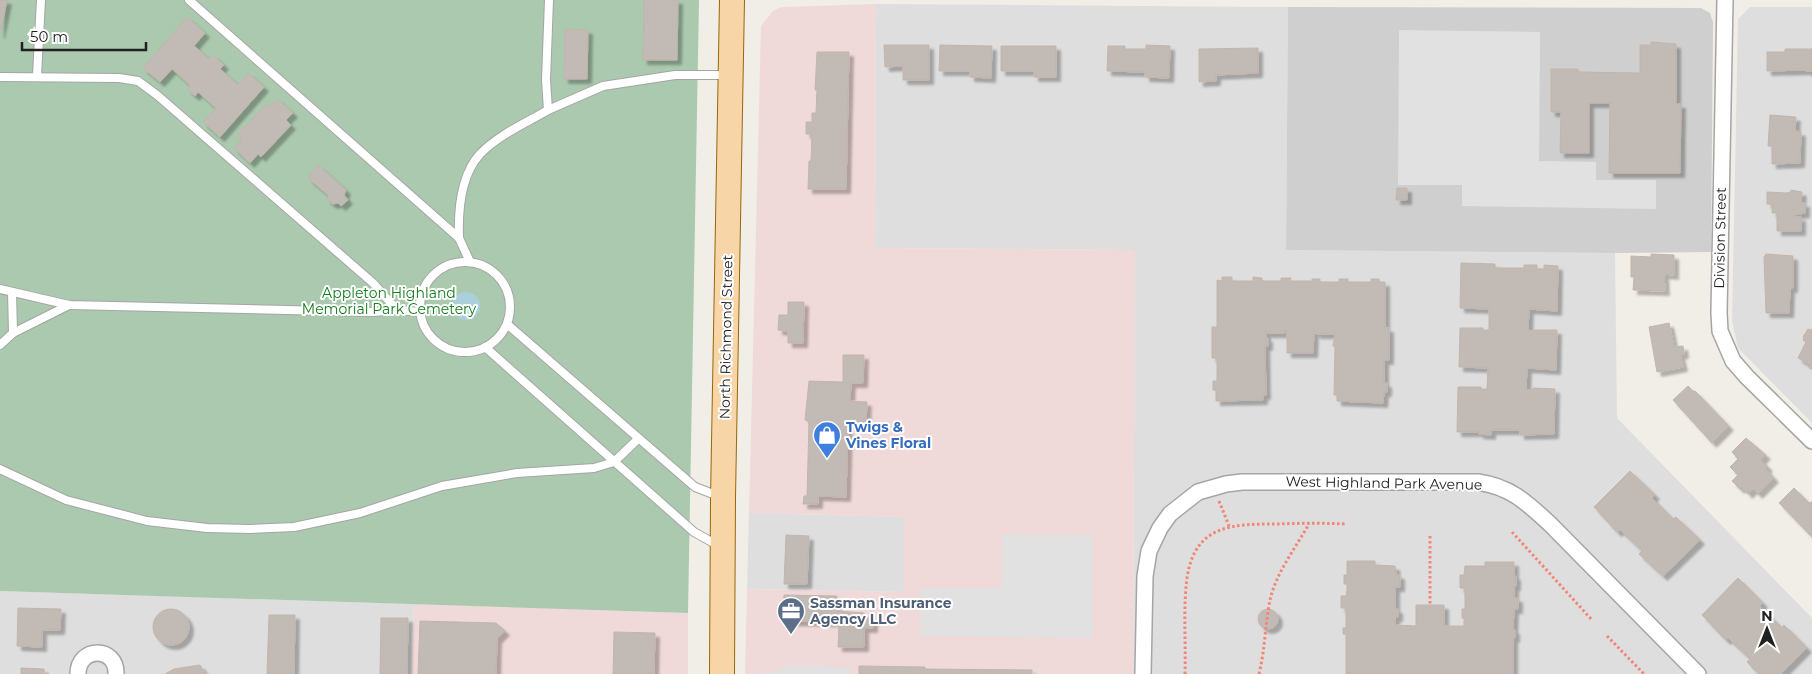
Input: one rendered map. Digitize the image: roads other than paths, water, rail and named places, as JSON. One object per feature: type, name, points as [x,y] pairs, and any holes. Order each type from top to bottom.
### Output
[{"type":"main road","name":"North Richmond Street","points":[[722,674],[723,498],[732,0]]},
{"type":"street","name":"Division Street","points":[[1725,0],[1720,331],[1733,361],[1812,441]]},
{"type":"street","name":"West Highland Park Avenue","points":[[1143,674],[1145,576],[1149,551],[1160,528],[1170,514],[1198,492],[1213,487],[1242,482],[1478,482],[1510,491],[1526,501],[1550,524],[1698,674]]},
{"type":"street","points":[[78,674],[83,658],[94,653],[101,653],[112,660],[115,665],[116,674]]},
{"type":"lane","points":[[37,76],[41,0]]},
{"type":"lane","points":[[189,0],[459,238]]},
{"type":"lane","points":[[548,110],[546,80],[549,0]]},
{"type":"lane","points":[[470,262],[459,238],[458,217],[460,199],[468,175],[480,155],[498,139],[548,110],[603,86],[676,75],[730,76]]},
{"type":"lane","points":[[0,76],[119,78],[138,81],[157,94],[374,283],[397,310]]},
{"type":"lane","points":[[470,262],[492,271],[500,279],[510,300],[510,312],[502,333],[486,347],[475,350],[454,350],[444,346],[428,332],[421,312],[424,292],[433,275],[444,267],[470,262]]},
{"type":"lane","points":[[0,289],[69,305],[373,312],[397,310],[421,312]]},
{"type":"lane","points":[[12,292],[13,333]]},
{"type":"lane","points":[[0,345],[13,333],[69,305]]},
{"type":"lane","points":[[507,324],[695,487],[723,498]]},
{"type":"lane","points":[[486,347],[694,532],[723,548]]},
{"type":"lane","points":[[0,469],[66,500],[148,521],[207,528],[250,529],[294,526],[360,513],[442,486],[516,472],[594,468],[614,462],[638,439]]},
{"type":"water","points":[[466,292],[476,296],[480,306],[476,316],[466,320],[456,316],[452,306],[456,296]]},
{"type":"place","name":"Twigs & Vines Floral","points":[[827,459]]},
{"type":"place","name":"Sassman Insurance Agency LLC","points":[[791,635]]},
{"type":"park label","name":"Appleton Highland Memorial Park Cemetery","points":[[389,302]]}]
